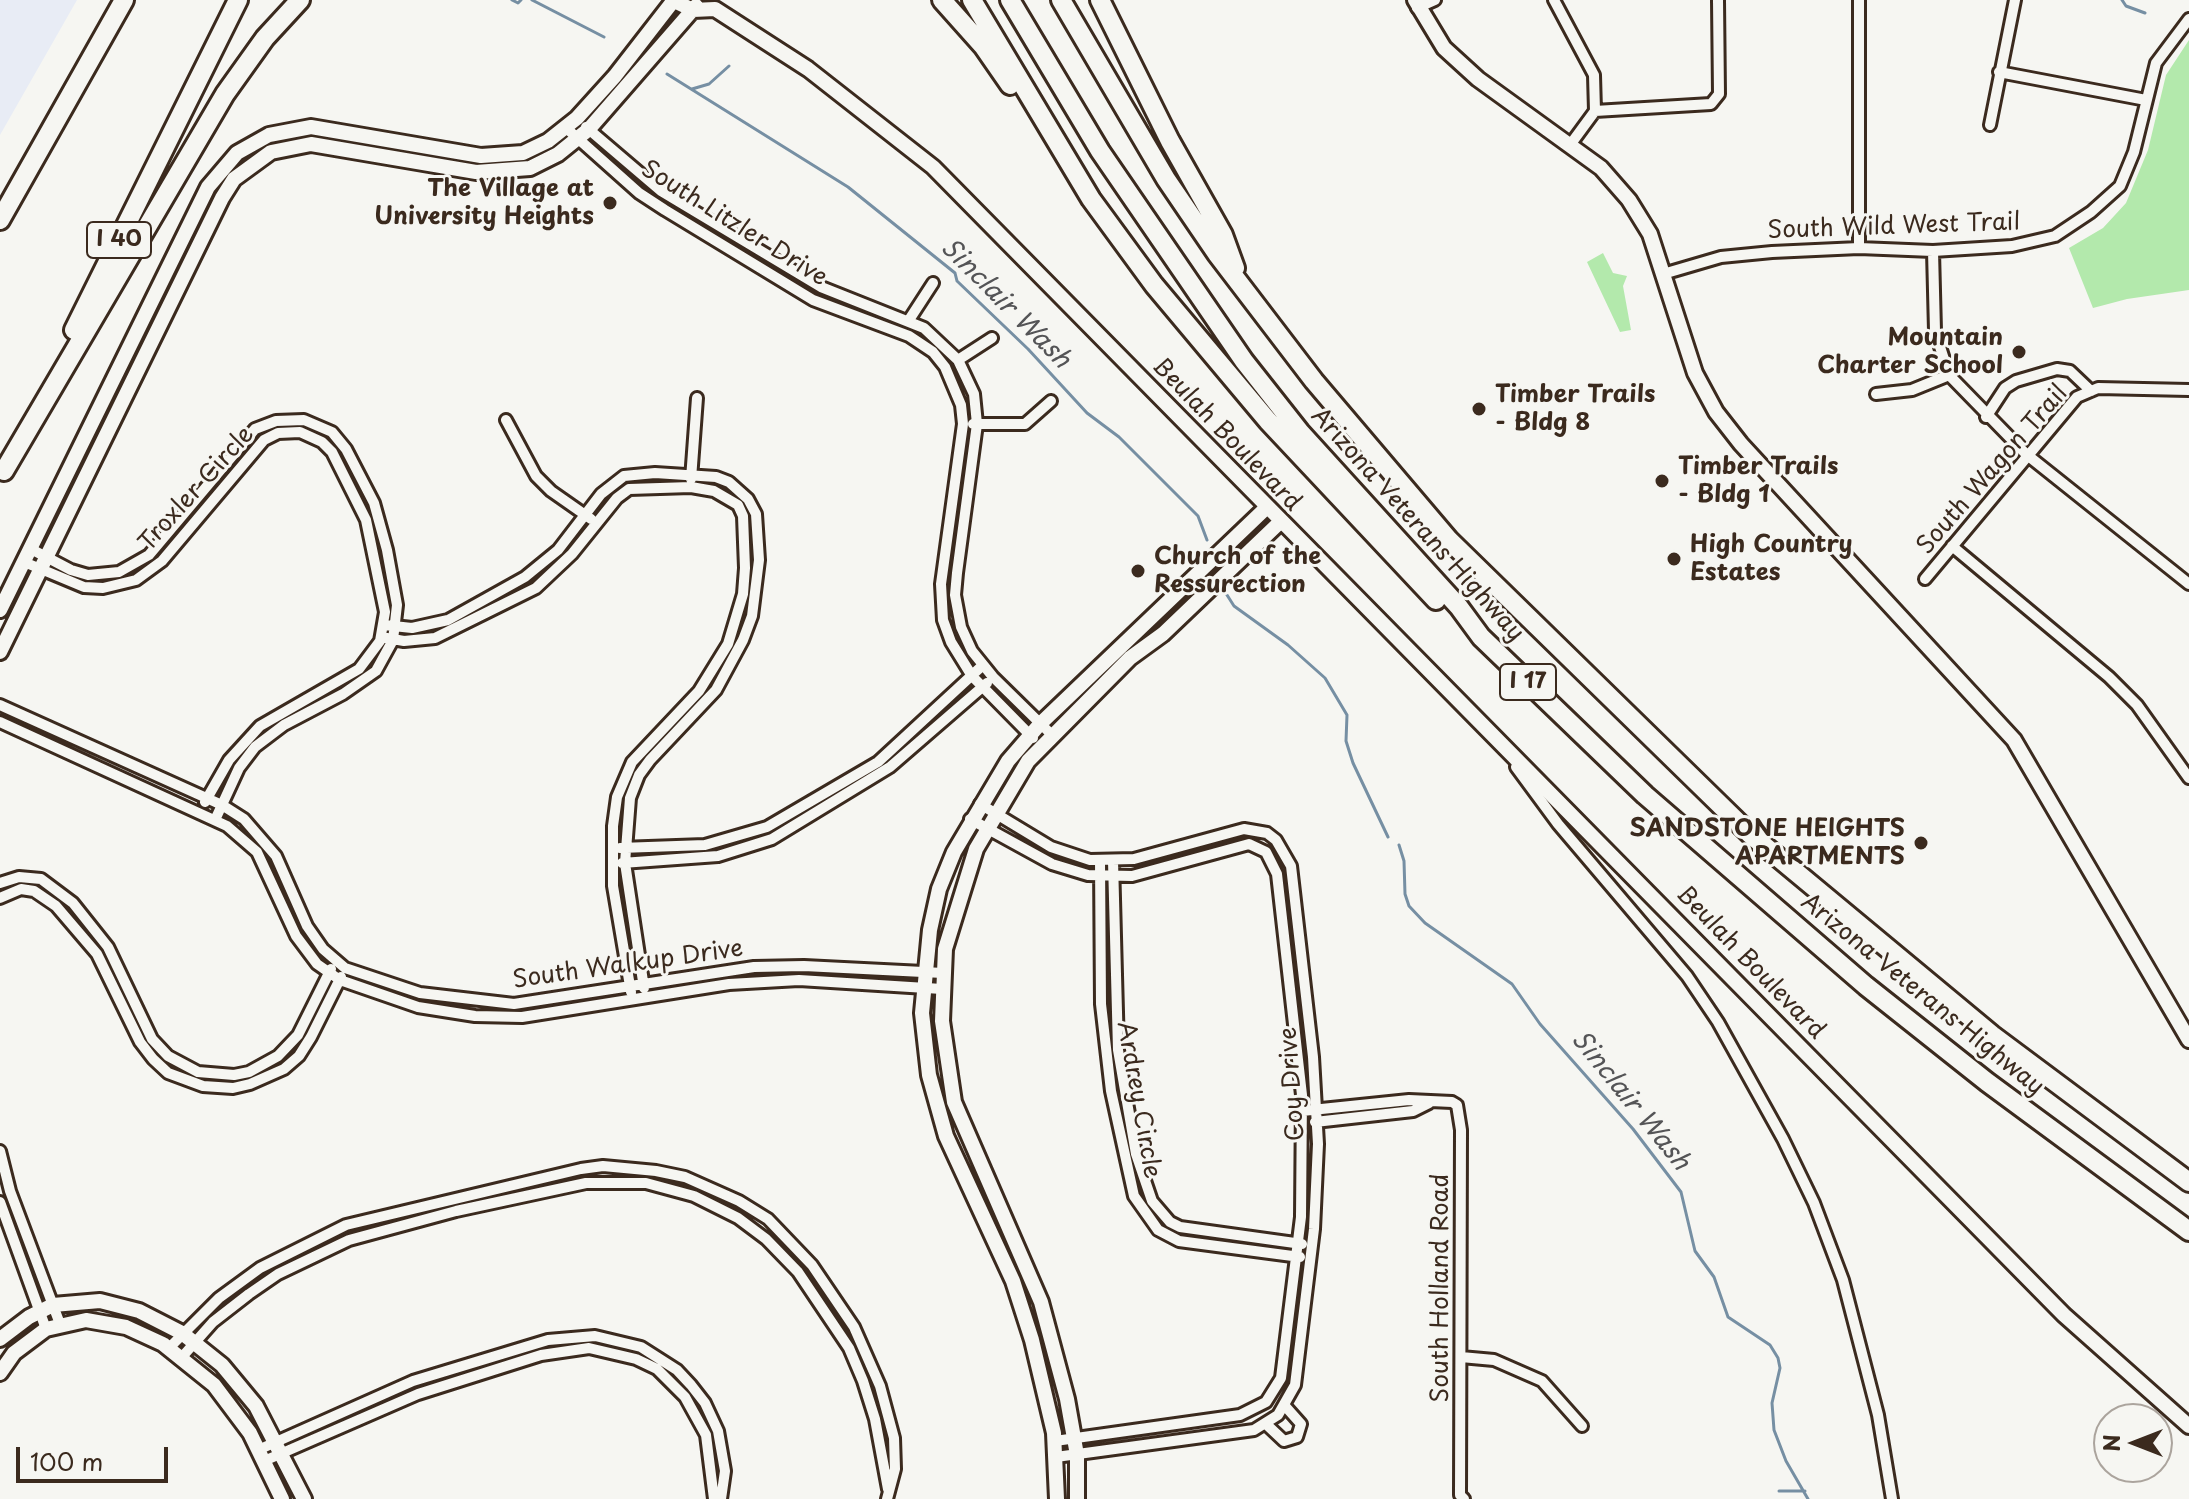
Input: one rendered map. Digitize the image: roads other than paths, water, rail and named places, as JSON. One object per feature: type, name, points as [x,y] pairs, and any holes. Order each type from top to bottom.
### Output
[{"type":"highway","points":[[0,220],[124,0]]},
{"type":"highway","name":"I 40","points":[[2,475],[238,0]]},
{"type":"highway","points":[[2,475],[225,94],[265,38],[300,0]]},
{"type":"highway","points":[[942,0],[983,46],[1038,127],[1056,141]]},
{"type":"highway","points":[[972,0],[1091,199],[1139,265],[1268,421],[1440,604],[1481,637]]},
{"type":"highway","name":"Arizona Veterans Highway","points":[[1010,0],[1100,151],[1225,336],[1300,432],[1459,607],[1481,637],[1645,795],[1866,986],[1987,1082],[2189,1231]]},
{"type":"highway","name":"Arizona Veterans Highway","points":[[1061,0],[1166,179],[1242,285],[1314,381],[1449,540],[1750,834],[1981,1027],[2189,1182]]},
{"type":"highway","points":[[1100,0],[1164,128],[1223,235],[1242,285]]},
{"type":"street","points":[[0,610],[208,187],[237,153],[269,135],[311,127],[504,157],[548,141],[571,123],[615,76],[673,0]]},
{"type":"street","name":"Beulah Boulevard","points":[[673,0],[697,5],[713,4],[808,69],[933,167],[1112,347],[1279,523],[1347,585],[2064,1315],[2189,1426]]},
{"type":"street","points":[[1435,0],[1416,4],[1444,48],[1478,79],[1601,168],[1629,200],[1650,234],[1695,373],[1716,412],[1741,444],[2014,740],[2189,1040]]},
{"type":"street","points":[[1554,0],[1594,75],[1595,111],[1570,145]]},
{"type":"street","points":[[1595,111],[1711,104],[1719,94],[1718,0]]},
{"type":"street","points":[[1859,0],[1859,248]]},
{"type":"street","points":[[1990,125],[2015,0]]},
{"type":"street","points":[[0,652],[222,198],[252,163],[271,152],[311,144],[476,172],[530,168],[558,154],[583,134],[697,5]]},
{"type":"street","name":"South Wild West Trail","points":[[1663,274],[1721,257],[1859,248],[1933,251],[2012,246],[2055,236],[2091,212],[2120,186],[2134,152],[2156,63],[2189,19]]},
{"type":"street","points":[[1999,72],[2146,100]]},
{"type":"street","name":"South Litzler Drive","points":[[571,123],[654,203],[813,300],[909,336],[933,352],[954,384],[963,424],[940,600],[951,642],[982,687],[1041,735]]},
{"type":"street","name":"South Litzler Drive","points":[[583,134],[661,191],[804,277],[909,320],[939,338],[958,360],[974,394],[977,424],[955,595],[965,639],[1041,735]]},
{"type":"street","points":[[1933,251],[1935,331],[1949,375],[1986,417],[2026,454],[2189,584]]},
{"type":"street","points":[[909,320],[933,283]]},
{"type":"street","points":[[958,360],[992,338]]},
{"type":"street","points":[[1986,417],[2005,388],[2045,371],[2070,371],[2091,391]]},
{"type":"street","points":[[1876,394],[1912,390],[1949,375]]},
{"type":"street","name":"South Wagon Trail","points":[[1925,579],[2026,454],[2077,397],[2098,388],[2189,390]]},
{"type":"street","points":[[691,487],[697,398]]},
{"type":"street","points":[[963,424],[1025,424],[1051,401]]},
{"type":"street","name":"Troxler Circle","points":[[43,563],[88,575],[119,572],[135,565],[149,555],[255,429],[276,421],[304,420],[323,426],[339,439],[368,490],[395,590],[396,626],[393,640],[376,671],[343,694],[284,725],[255,747],[239,768],[215,820]]},
{"type":"street","points":[[506,420],[536,476],[596,522]]},
{"type":"street","name":"Troxler Circle","points":[[28,555],[84,587],[103,588],[136,580],[162,561],[252,450],[271,436],[300,432],[322,442],[332,452],[359,502],[382,592],[384,625],[381,637],[359,669],[307,696],[260,726],[229,760],[201,812]]},
{"type":"street","points":[[384,625],[412,628],[448,620],[525,577],[548,561],[601,494],[624,476],[691,474],[729,482],[748,499],[756,514],[759,560],[752,616],[732,664],[716,690],[639,775],[630,798],[625,863],[646,998]]},
{"type":"street","points":[[381,637],[421,641],[451,633],[536,588],[572,554],[617,498],[629,489],[691,487],[714,491],[738,505],[745,538],[743,594],[728,644],[712,674],[647,744],[623,776],[617,797],[612,863],[633,1000]]},
{"type":"street","points":[[1057,1499],[1055,1441],[1041,1371],[1013,1281],[939,1117],[925,1051],[924,972],[939,889],[970,819],[980,804],[1041,735],[1266,508]]},
{"type":"street","points":[[1077,1499],[1077,1455],[1056,1348],[1041,1302],[954,1102],[944,1050],[942,989],[953,913],[976,849],[1041,735],[1279,523]]},
{"type":"street","points":[[1952,546],[2137,705],[2189,778]]},
{"type":"street","points":[[612,848],[705,845],[767,827],[878,762],[983,665]]},
{"type":"street","points":[[612,863],[718,856],[772,839],[890,767],[993,677]]},
{"type":"street","name":"South Walkup Drive","points":[[0,705],[222,805],[244,819],[269,845],[314,939],[345,968],[420,993],[495,1003],[780,966],[943,973]]},
{"type":"street","name":"South Walkup Drive","points":[[0,722],[215,820],[257,852],[305,950],[340,980],[418,1007],[475,1016],[522,1017],[729,984],[799,980],[942,989]]},
{"type":"street","points":[[1482,722],[1558,824],[1687,976],[1718,1022],[1783,1139],[1814,1203],[1843,1280],[1878,1415],[1892,1499]]},
{"type":"street","points":[[970,819],[1070,871],[1113,878],[1132,876],[1237,844],[1258,845],[1261,832],[1233,830],[1134,859],[1100,861],[1051,847],[980,804]]},
{"type":"street","name":"Coy Drive","points":[[1056,1457],[1242,1432],[1266,1424],[1285,1406],[1298,1374],[1312,1246],[1318,1116],[1291,866],[1283,847],[1261,832]]},
{"type":"street","name":"Coy Drive","points":[[1055,1441],[1240,1415],[1266,1402],[1281,1378],[1298,1244],[1302,1117],[1277,874],[1273,861],[1258,845]]},
{"type":"street","name":"Ardrey Circle","points":[[1100,861],[1101,1004],[1111,1091],[1134,1196],[1158,1230],[1179,1241],[1311,1258]]},
{"type":"street","name":"Ardrey Circle","points":[[1113,861],[1118,1050],[1136,1154],[1152,1201],[1170,1222],[1180,1227],[1312,1246]]},
{"type":"street","points":[[0,883],[19,877],[41,879],[73,903],[108,947],[152,1039],[168,1056],[198,1072],[234,1075],[249,1072],[278,1056],[298,1035],[336,960]]},
{"type":"street","points":[[0,898],[21,889],[34,891],[63,912],[97,954],[140,1042],[153,1059],[168,1073],[203,1086],[233,1088],[284,1069],[299,1056],[311,1037],[345,968]]},
{"type":"street","points":[[63,912],[73,903]]},
{"type":"street","name":"South Holland Road","points":[[1302,1117],[1409,1100],[1452,1102],[1461,1116],[1460,1495],[1464,1499]]},
{"type":"street","points":[[0,1151],[46,1308]]},
{"type":"street","points":[[169,1348],[219,1298],[260,1268],[315,1238],[379,1214],[603,1166],[685,1177],[730,1196],[768,1219],[791,1241],[854,1327],[880,1386],[894,1438],[895,1469],[888,1494]]},
{"type":"street","points":[[182,1357],[213,1322],[278,1274],[349,1240],[443,1214],[586,1183],[616,1181],[670,1189],[722,1209],[782,1253],[841,1335],[863,1381],[875,1419],[888,1494]]},
{"type":"street","points":[[722,1209],[730,1196]]},
{"type":"street","points":[[0,1202],[53,1326]]},
{"type":"street","points":[[0,1339],[46,1308],[100,1301],[122,1305],[182,1333],[236,1380],[278,1447],[304,1499]]},
{"type":"street","points":[[0,1373],[14,1353],[53,1326],[105,1322],[126,1327],[182,1357],[232,1405],[282,1499]]},
{"type":"street","points":[[261,1455],[426,1377],[548,1340],[595,1336],[641,1347],[677,1370],[705,1403],[718,1431],[725,1471],[721,1499]]},
{"type":"street","points":[[278,1447],[418,1394],[541,1355],[589,1348],[636,1359],[674,1384],[699,1419],[706,1435],[714,1499]]},
{"type":"street","points":[[1461,1357],[1494,1360],[1542,1381],[1582,1426]]},
{"type":"street","points":[[1266,1424],[1284,1441],[1297,1437],[1301,1424],[1285,1406]]},
{"type":"waterway","name":"Sinclair Wash","points":[[512,0],[518,3],[521,0]]},
{"type":"waterway","name":"Sinclair Wash","points":[[532,0],[604,37]]},
{"type":"waterway","points":[[2122,0],[2126,6],[2145,13]]},
{"type":"waterway","points":[[692,89],[709,84],[729,66]]},
{"type":"waterway","name":"Sinclair Wash","points":[[667,74],[848,187],[955,273],[957,281],[1028,349],[1087,413],[1119,437],[1198,516],[1207,540]]},
{"type":"waterway","name":"Sinclair Wash","points":[[1227,595],[1234,606],[1288,645],[1325,678],[1347,715],[1346,741],[1353,763],[1388,837]]},
{"type":"waterway","name":"Sinclair Wash","points":[[1399,845],[1409,906],[1425,923],[1512,984],[1540,1024],[1633,1129],[1681,1192],[1695,1251],[1714,1277],[1728,1317],[1770,1345],[1778,1358],[1780,1368],[1772,1403],[1774,1430],[1786,1461],[1808,1499]]},
{"type":"waterway","points":[[1779,1491],[1805,1491]]},
{"type":"place","name":"The Village at University Heights","points":[[610,203]]},
{"type":"place","name":"Mountain Charter School","points":[[2019,352]]},
{"type":"place","name":"Timber Trails - Bldg 8","points":[[1479,409]]},
{"type":"place","name":"Timber Trails - Bldg 1","points":[[1662,481]]},
{"type":"place","name":"High Country Estates","points":[[1674,559]]},
{"type":"place","name":"Church of the Ressurection","points":[[1138,571]]},
{"type":"place","name":"SANDSTONE HEIGHTS APARTMENTS","points":[[1921,843]]}]
